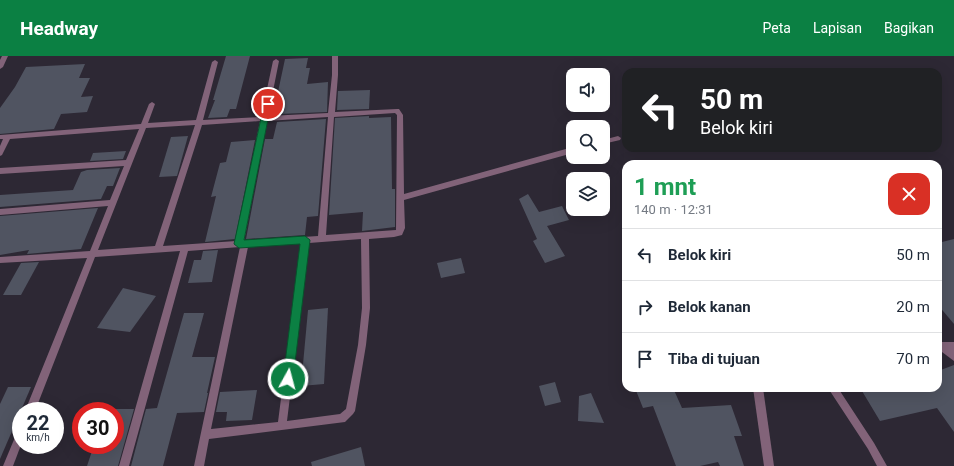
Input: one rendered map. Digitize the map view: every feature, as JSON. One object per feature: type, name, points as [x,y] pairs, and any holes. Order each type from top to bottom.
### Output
[{"type":"street","points":[[0,67],[5,56]]},
{"type":"street","points":[[322,238],[335,75],[335,56]]},
{"type":"street","points":[[199,466],[276,61]]},
{"type":"street","points":[[158,250],[199,123],[215,62]]},
{"type":"street","points":[[33,402],[127,163],[152,104]]},
{"type":"street","points":[[0,137],[142,126],[397,111],[400,115],[401,228],[399,233],[91,254],[1,262]]},
{"type":"street","points":[[0,153],[8,137]]},
{"type":"street","points":[[610,140],[618,138]]},
{"type":"street","points":[[400,198],[566,152]]},
{"type":"street","points":[[0,171],[127,163]]},
{"type":"street","points":[[0,212],[112,204]]},
{"type":"street","points":[[205,434],[342,419],[350,411],[362,346],[366,308],[365,236]]},
{"type":"street","points":[[282,426],[305,240]]},
{"type":"street","points":[[124,466],[185,248]]},
{"type":"street","points":[[942,346],[954,346]]},
{"type":"street","points":[[942,348],[954,357]]},
{"type":"street","points":[[759,392],[769,466]]},
{"type":"street","points":[[836,392],[871,446],[882,466]]},
{"type":"street","points":[[8,466],[13,454]]},
{"type":"building","points":[[226,56],[250,56],[236,109],[230,109],[227,117],[208,118],[215,100],[213,100]]},
{"type":"building","points":[[308,58],[306,68],[310,68],[307,84],[328,82],[327,112],[278,114],[280,106],[275,106],[285,59]]},
{"type":"building","points":[[85,64],[79,78],[90,78],[81,97],[93,96],[87,112],[61,114],[54,129],[0,134],[0,108],[15,87],[26,67]]},
{"type":"building","points":[[370,90],[369,109],[337,110],[338,91]]},
{"type":"building","points":[[369,116],[369,118],[391,117],[392,189],[395,189],[395,227],[362,231],[363,212],[329,215],[335,118]]},
{"type":"building","points":[[326,119],[318,216],[307,217],[305,235],[246,239],[265,139],[273,139],[277,122]]},
{"type":"building","points":[[188,136],[177,176],[159,177],[171,137]]},
{"type":"building","points":[[255,140],[235,239],[205,242],[216,196],[211,197],[220,163],[226,162],[231,142]]},
{"type":"building","points":[[126,151],[123,159],[90,161],[93,153]]},
{"type":"building","points":[[120,168],[113,186],[107,186],[101,199],[0,207],[0,195],[73,190],[81,172],[87,170]]},
{"type":"building","points":[[528,194],[539,212],[562,206],[569,220],[547,226],[565,256],[545,263],[533,241],[537,239],[519,199]]},
{"type":"building","points":[[98,208],[81,249],[27,254],[29,250],[0,255],[0,216]]},
{"type":"building","points":[[954,239],[954,324],[942,310],[942,242]]},
{"type":"building","points":[[218,250],[212,282],[188,283],[194,260],[201,260],[203,251]]},
{"type":"building","points":[[461,258],[465,273],[441,278],[437,263]]},
{"type":"building","points":[[39,262],[21,295],[3,295],[21,263]]},
{"type":"building","points":[[123,288],[156,296],[130,332],[97,328]]},
{"type":"building","points":[[328,308],[324,384],[301,386],[308,310]]},
{"type":"building","points":[[184,313],[204,313],[192,357],[215,357],[204,412],[177,413],[163,466],[131,466],[146,409],[157,408]]},
{"type":"building","points":[[954,365],[954,432],[937,408],[880,421],[863,392],[942,392],[942,370]]},
{"type":"building","points":[[555,382],[561,402],[545,406],[539,386]]},
{"type":"building","points":[[8,387],[31,387],[25,402],[12,402],[12,431],[0,459],[0,404]]},
{"type":"building","points":[[257,390],[252,420],[226,421],[227,412],[216,412],[220,392]]},
{"type":"building","points":[[637,392],[675,392],[682,408],[731,405],[742,436],[734,436],[744,466],[720,466],[718,462],[700,466],[676,466],[653,406],[643,408]]},
{"type":"building","points":[[591,393],[604,423],[578,421],[579,396]]},
{"type":"building","points":[[124,409],[134,409],[124,445]]},
{"type":"building","points":[[361,447],[365,466],[312,466],[311,462]]},
{"type":"building","points":[[91,454],[121,454],[118,466],[87,466]]},
{"type":"route","points":[[268,104],[239,244],[305,240],[288,379]]}]
